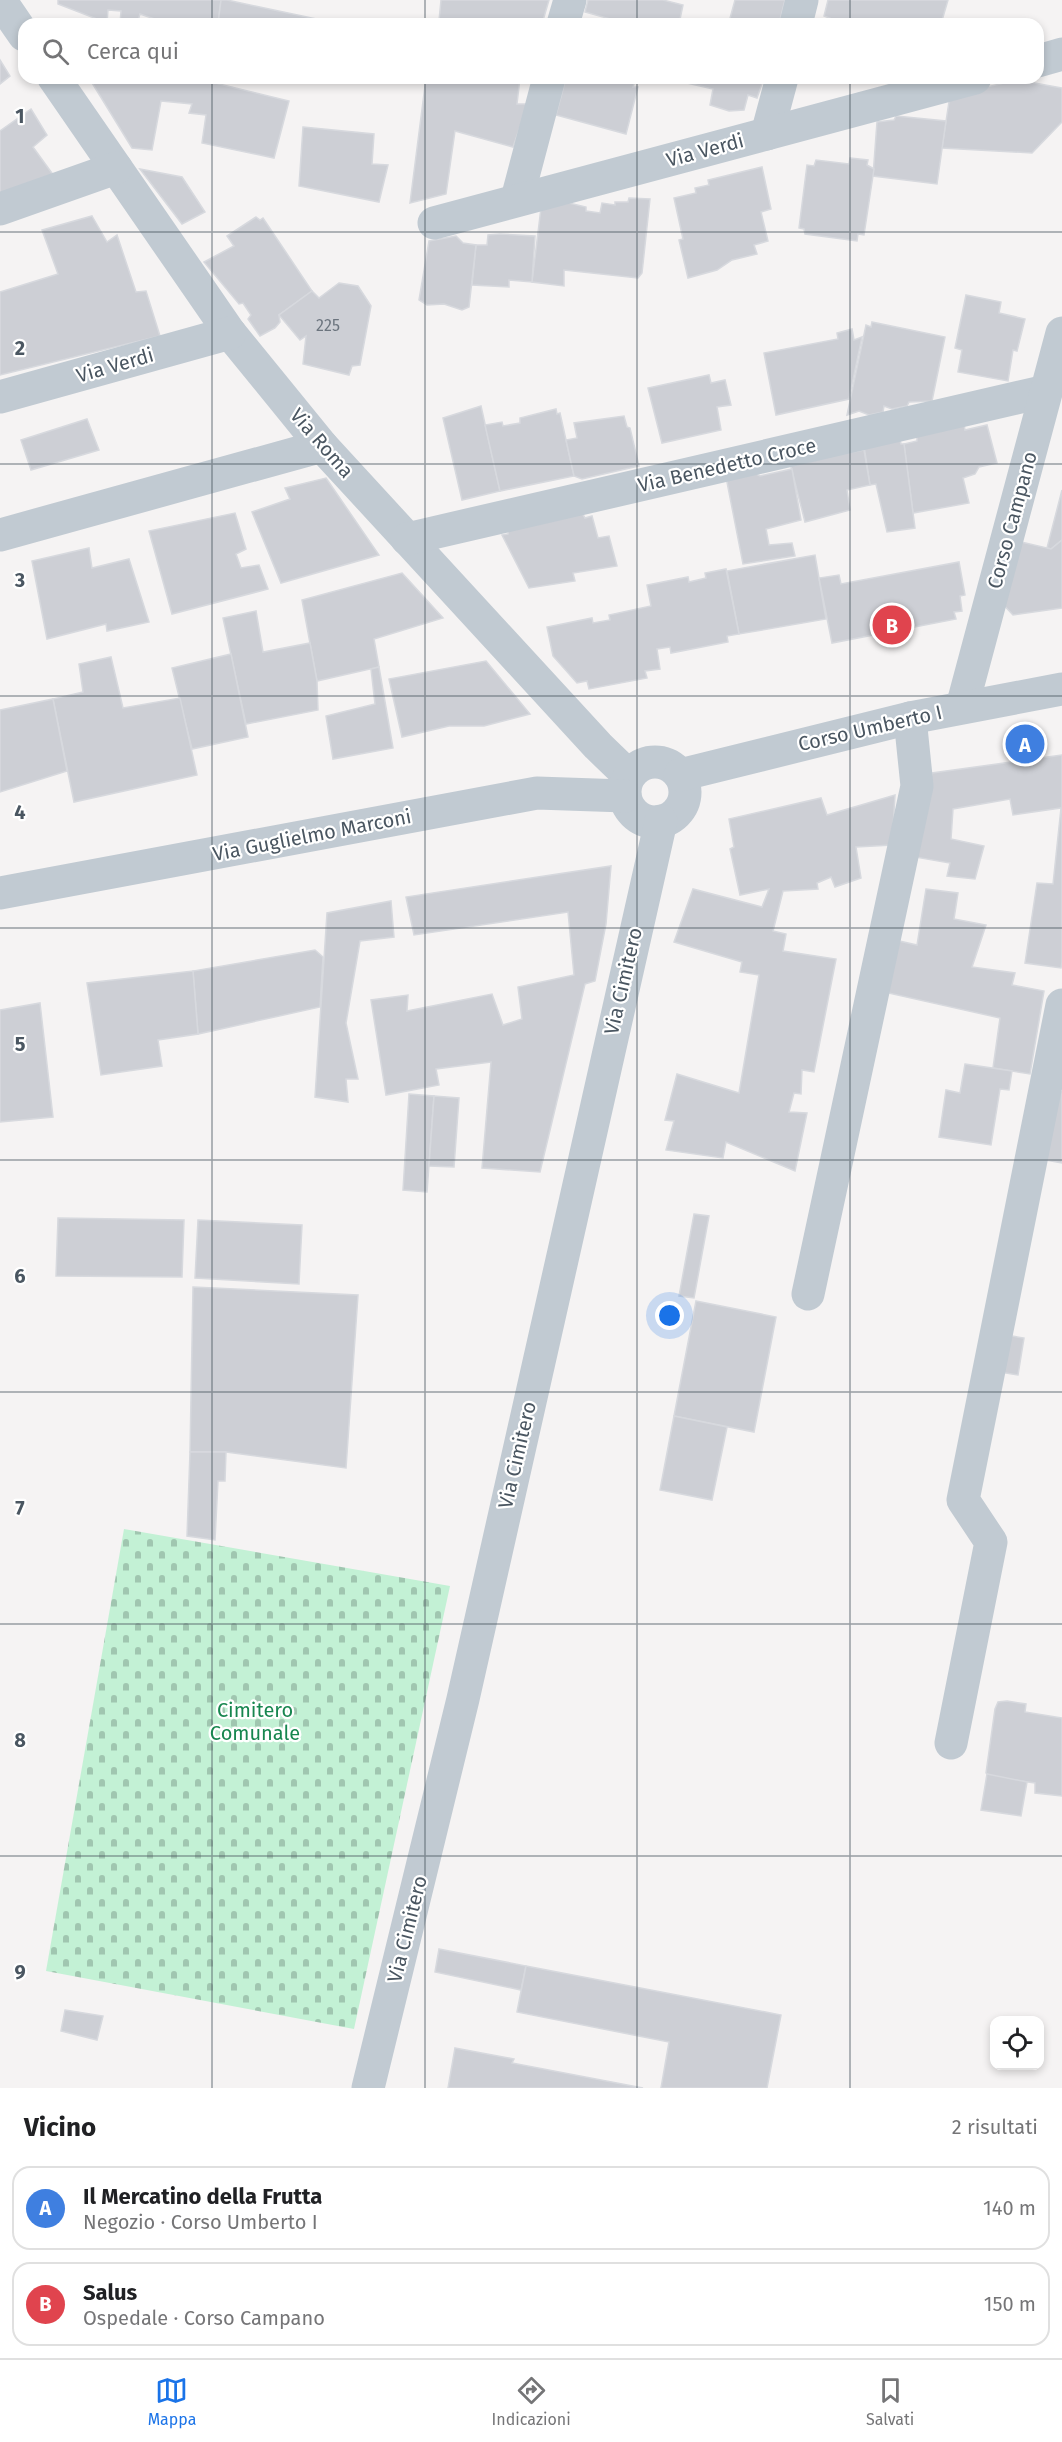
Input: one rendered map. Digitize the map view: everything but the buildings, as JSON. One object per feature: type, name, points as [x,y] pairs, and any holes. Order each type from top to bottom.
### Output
[{"type":"street","points":[[0,0],[18,26]]},
{"type":"street","points":[[566,18],[570,0]]},
{"type":"street","points":[[798,18],[802,0]]},
{"type":"street","points":[[1044,59],[1062,54]]},
{"type":"street","name":"Via Roma","points":[[58,84],[230,333],[322,446],[597,746],[627,786]]},
{"type":"street","points":[[517,199],[547,84]]},
{"type":"street","points":[[767,134],[780,84]]},
{"type":"street","name":"Via Verdi","points":[[434,223],[953,84]]},
{"type":"street","points":[[0,209],[116,168]]},
{"type":"street","name":"Via Verdi","points":[[0,397],[230,333]]},
{"type":"street","name":"Corso Campano","points":[[962,707],[1062,333]]},
{"type":"street","name":"Via Benedetto Croce","points":[[407,539],[1046,391]]},
{"type":"street","points":[[0,535],[322,446]]},
{"type":"street","name":"Corso Umberto I","points":[[680,775],[910,717],[1062,689]]},
{"type":"street","points":[[808,1294],[917,786],[910,717]]},
{"type":"street","points":[[654,762],[673,768],[680,775],[685,793],[678,812],[661,821],[641,819],[633,813],[627,786],[644,764],[654,762]]},
{"type":"street","name":"Via Guglielmo Marconi","points":[[2,896],[537,793],[627,786]]},
{"type":"street","name":"Via Cimitero","points":[[368,2088],[463,1699],[661,821]]},
{"type":"street","points":[[951,1743],[991,1542],[963,1500],[1062,1005]]},
{"type":"green space","name":"Cimitero Comunale","points":[[124,1529],[450,1586],[354,2029],[46,1971]]},
{"type":"place","name":"Salus","points":[[892,625]]},
{"type":"place","name":"Il Mercatino della Frutta","points":[[1025,744]]}]
